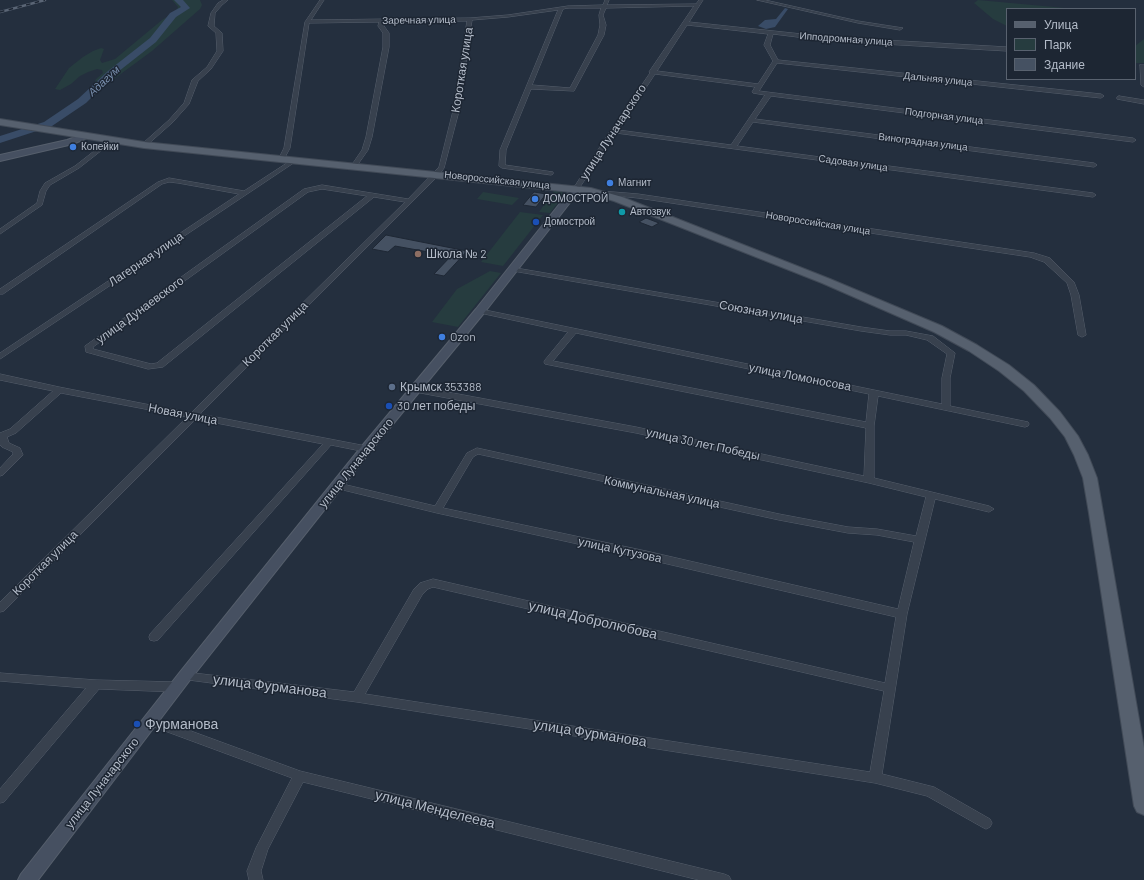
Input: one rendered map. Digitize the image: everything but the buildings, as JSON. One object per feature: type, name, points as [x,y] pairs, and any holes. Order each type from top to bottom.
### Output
[{"type":"main road","name":"Новороссийская улица","points":[[0,122],[117,142],[281,160],[576,188],[600,193]]},
{"type":"main road","points":[[0,158],[70,142],[84,136]]},
{"type":"main road","name":"улица Луначарского","points":[[27,880],[176,687],[338,486],[366,449],[480,311],[576,188]]},
{"type":"main road","points":[[600,193],[826,281],[938,329],[973,348],[1004,368],[1030,388],[1055,415],[1071,436],[1081,455],[1090,478],[1097,513],[1144,806]]},
{"type":"street","points":[[144,145],[171,121],[187,103],[195,80],[208,68],[220,51],[219,33],[211,26],[213,13],[220,4],[226,0]]},
{"type":"street","points":[[281,160],[287,148],[307,22],[322,0]]},
{"type":"street","points":[[530,86],[572,90],[601,35],[604,25],[601,15],[607,0]]},
{"type":"street","points":[[759,0],[858,22],[900,28]]},
{"type":"street","name":"Заречная улица","points":[[307,22],[470,19],[489,18],[561,8],[699,3]]},
{"type":"street","name":"улица Луначарского","points":[[576,188],[699,3]]},
{"type":"street","points":[[551,173],[502,166],[503,150],[561,8]]},
{"type":"street","name":"Короткая улица","points":[[0,608],[437,174],[442,167],[456,111],[470,19]]},
{"type":"street","points":[[354,166],[365,150],[369,137],[378,80],[386,47],[386,32],[381,26],[381,21]]},
{"type":"street","name":"Ипподромная улица","points":[[686,23],[830,40],[887,41],[1006,49]]},
{"type":"street","points":[[652,72],[759,86],[776,61],[767,45],[771,33]]},
{"type":"street","name":"Дальняя улица","points":[[776,61],[1101,96]]},
{"type":"street","points":[[1142,66],[1144,85]]},
{"type":"street","name":"Подгорная улица","points":[[759,86],[755,92],[1133,140]]},
{"type":"street","points":[[734,146],[769,94]]},
{"type":"street","points":[[1119,98],[1144,102]]},
{"type":"street","name":"Виноградная улица","points":[[752,120],[1094,165]]},
{"type":"street","name":"Садовая улица","points":[[614,131],[1093,195]]},
{"type":"street","points":[[0,232],[40,204],[47,184],[77,167],[100,149],[117,142]]},
{"type":"street","name":"Лагерная улица","points":[[0,357],[293,161]]},
{"type":"street","points":[[0,292],[160,183],[168,180],[178,180],[245,193]]},
{"type":"street","name":"улица Дунаевского","points":[[322,187],[373,195],[160,365],[151,367],[89,350],[89,346],[306,190],[322,187]]},
{"type":"street","name":"Новороссийская улица","points":[[600,193],[638,196],[1031,255],[1048,260],[1070,282],[1075,295],[1082,335]]},
{"type":"street","points":[[373,195],[410,201]]},
{"type":"street","name":"Союзная улица","points":[[513,269],[861,329],[890,333],[906,333],[930,338],[951,354],[946,378],[946,408]]},
{"type":"street","name":"улица Ломоносова","points":[[480,311],[1025,424]]},
{"type":"street","points":[[574,330],[548,362],[870,426]]},
{"type":"street","name":"Новая улица","points":[[0,377],[59,390],[366,449]]},
{"type":"street","name":"улица 30 лет Победы","points":[[415,389],[636,430],[869,480],[989,509]]},
{"type":"street","points":[[0,473],[18,455],[17,450],[5,445],[1,436],[13,431],[59,390]]},
{"type":"street","points":[[869,480],[870,426],[874,392]]},
{"type":"street","points":[[154,637],[329,442]]},
{"type":"street","name":"Коммунальная улица","points":[[437,510],[470,454],[477,452],[780,517],[848,530],[877,532],[920,540]]},
{"type":"street","name":"улица Кутузова","points":[[338,486],[437,510],[654,557],[902,614]]},
{"type":"street","points":[[875,778],[902,614],[931,495]]},
{"type":"street","name":"улица Добролюбова","points":[[357,697],[418,592],[424,586],[433,583],[889,688]]},
{"type":"street","name":"улица Фурманова","points":[[185,676],[357,697],[875,778],[930,791],[986,823]]},
{"type":"street","points":[[0,677],[96,684],[176,687]]},
{"type":"street","points":[[0,798],[96,684]]},
{"type":"street","name":"улица Менделеева","points":[[150,721],[300,776],[724,880]]},
{"type":"street","points":[[256,880],[254,871],[262,848],[300,776]]},
{"type":"green space","points":[[172,0],[200,0],[202,5],[200,9],[152,51],[88,98],[96,79],[103,73],[102,70],[97,69],[88,72],[60,90],[55,89],[69,68],[93,51],[101,48],[104,49],[100,60],[102,63],[115,59],[162,20],[176,11],[178,7]]},
{"type":"green space","points":[[978,0],[1065,8],[1006,8],[1006,26],[993,19],[974,3]]},
{"type":"green space","points":[[1144,39],[1144,63],[1136,63],[1136,45]]},
{"type":"green space","points":[[556,188],[562,191],[563,196],[550,213],[539,212]]},
{"type":"green space","points":[[483,192],[519,198],[512,205],[477,199]]},
{"type":"green space","points":[[520,212],[543,215],[503,266],[481,262]]},
{"type":"green space","points":[[490,271],[501,273],[458,327],[432,322],[457,289]]},
{"type":"water","points":[[785,8],[788,9],[775,27],[766,29],[758,26],[765,20],[776,19]]},
{"type":"waterway","name":"Адагум","points":[[0,140],[48,124],[82,101],[111,73],[153,40],[173,15],[186,8],[178,0]]},
{"type":"railway","points":[[0,12],[45,0]]},
{"type":"place","name":"Копейки","points":[[73,147]]},
{"type":"place","name":"Магнит","points":[[610,183]]},
{"type":"place","name":"ДОМОСТРОЙ","points":[[535,199]]},
{"type":"place","name":"Автозвук","points":[[622,212]]},
{"type":"place","name":"Домострой","points":[[536,222]]},
{"type":"place","name":"Школа № 2","points":[[418,254]]},
{"type":"place","name":"Ozon","points":[[442,337]]},
{"type":"place","name":"Крымск 353388","points":[[392,387]]},
{"type":"place","name":"30 лет победы","points":[[389,406]]},
{"type":"place","name":"Фурманова","points":[[137,724]]}]
